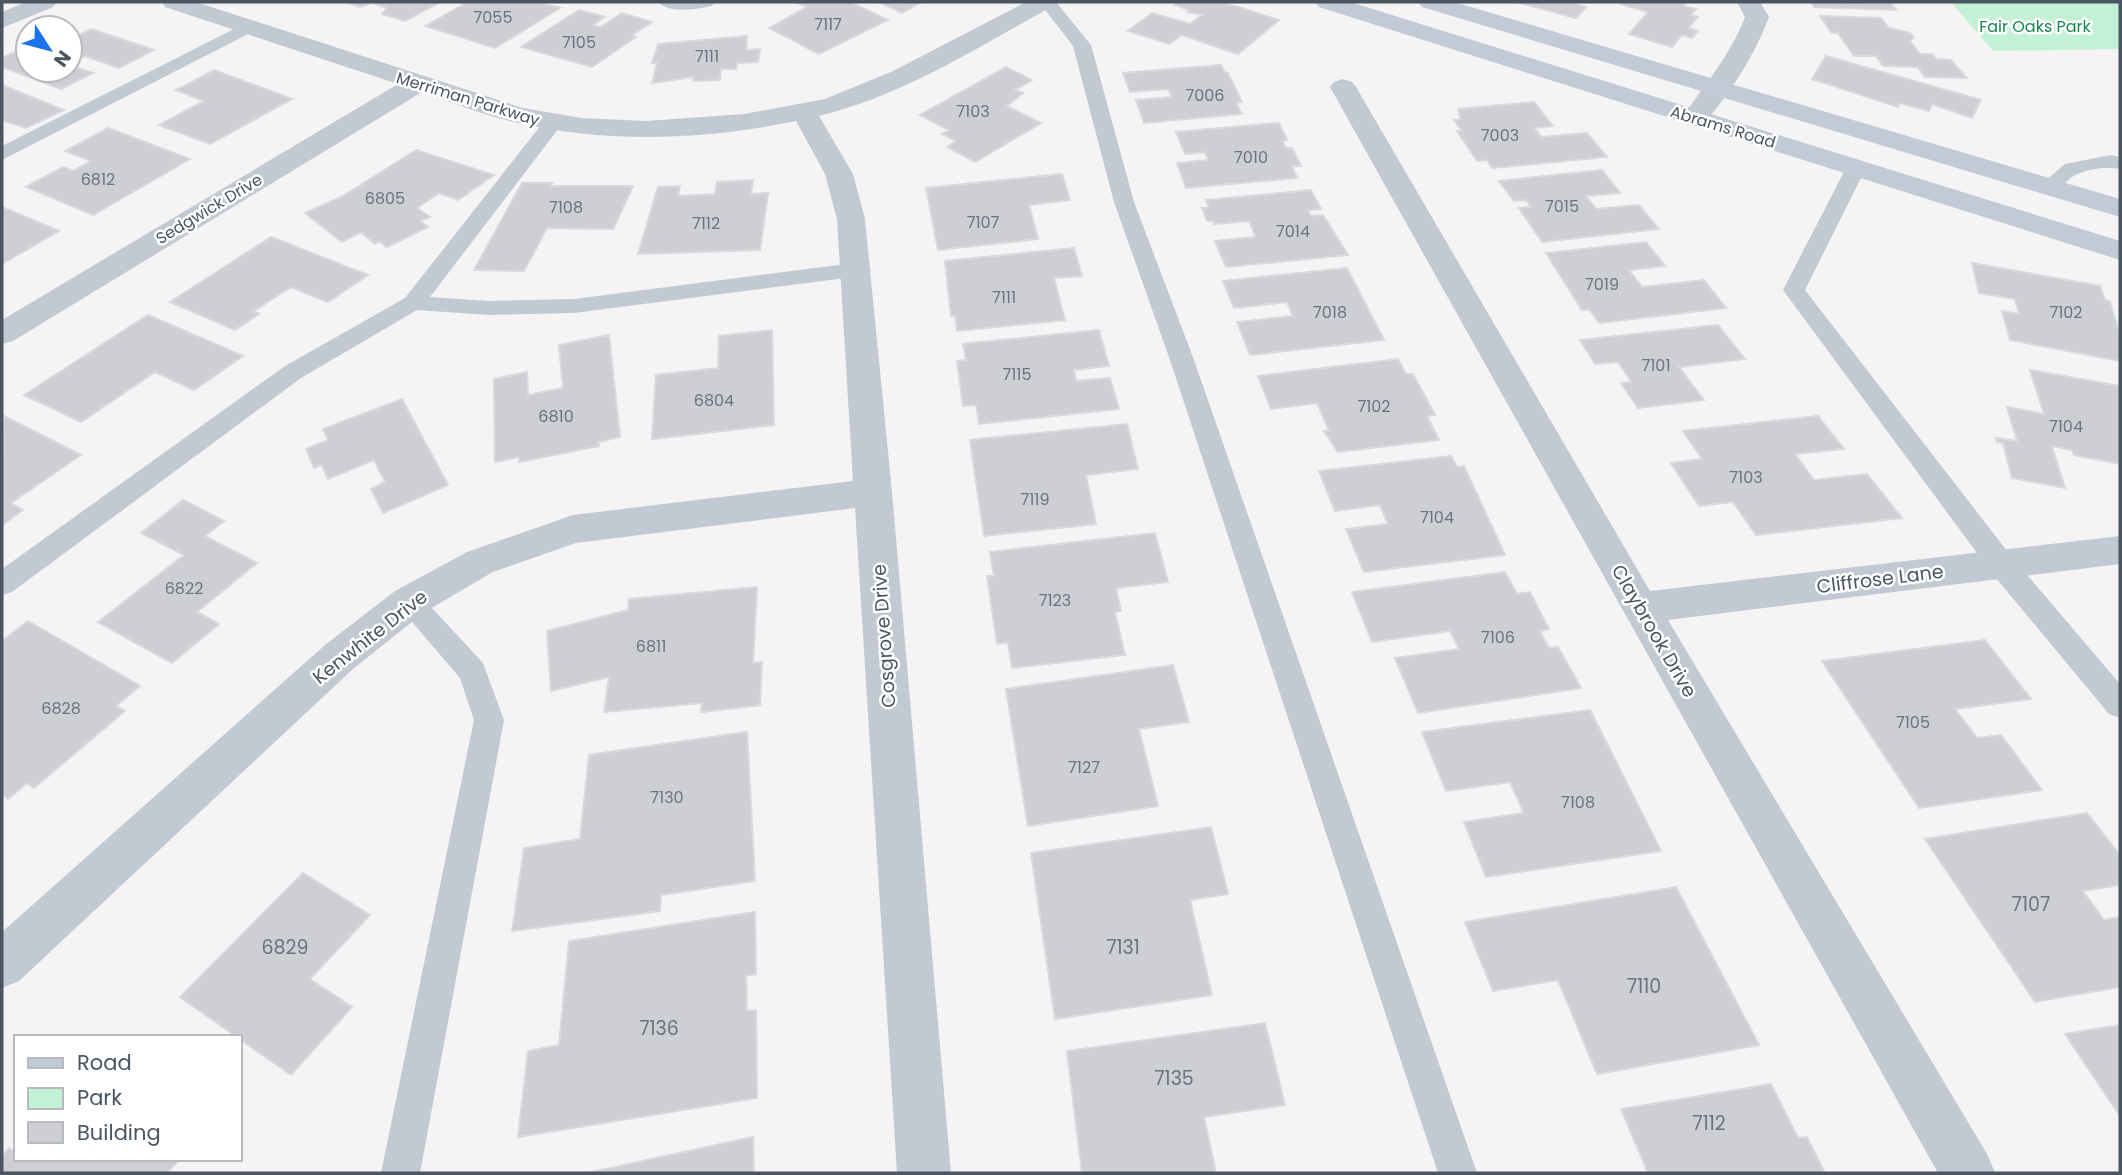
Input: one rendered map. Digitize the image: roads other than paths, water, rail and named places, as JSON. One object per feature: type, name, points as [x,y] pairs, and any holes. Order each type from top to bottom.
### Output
[{"type":"main road","name":"Abrams Road","points":[[1326,2],[2120,251]]},
{"type":"main road","name":"Abrams Road","points":[[1430,2],[2120,208]]},
{"type":"street","points":[[2,21],[45,2]]},
{"type":"street","name":"Merriman Parkway","points":[[173,2],[417,84],[552,124],[607,129],[730,125],[803,112],[852,99],[911,72],[1045,2]]},
{"type":"street","points":[[1695,118],[1719,89],[1750,39],[1757,18],[1749,2]]},
{"type":"street","name":"Sedgwick Drive","points":[[2,334],[417,84]]},
{"type":"street","name":"Claybrook Drive","points":[[1343,87],[1640,608],[1968,1173]]},
{"type":"street","name":"Cosgrove Drive","points":[[803,112],[835,159],[846,187],[851,219],[925,1173]]},
{"type":"street","name":"Kenwhite Drive","points":[[2,964],[339,657],[410,602],[480,562],[573,529],[874,492]]},
{"type":"street","name":"Cliffrose Lane","points":[[1640,608],[2120,550]]},
{"type":"lane","points":[[666,2],[694,5],[706,2]]},
{"type":"lane","points":[[1045,2],[1082,45],[1124,202],[1182,360],[1458,1173]]},
{"type":"lane","points":[[2,154],[250,26]]},
{"type":"lane","points":[[2,584],[293,372],[413,303],[552,124]]},
{"type":"lane","points":[[2049,187],[2072,168],[2111,161],[2120,163]]},
{"type":"lane","points":[[1856,168],[1794,290],[2001,564],[2120,705]]},
{"type":"lane","points":[[413,303],[488,308],[574,306],[854,270]]},
{"type":"lane","points":[[400,1173],[489,720],[473,672],[410,602]]},
{"type":"park label","name":"Fair Oaks Park","points":[[2035,26]]}]
